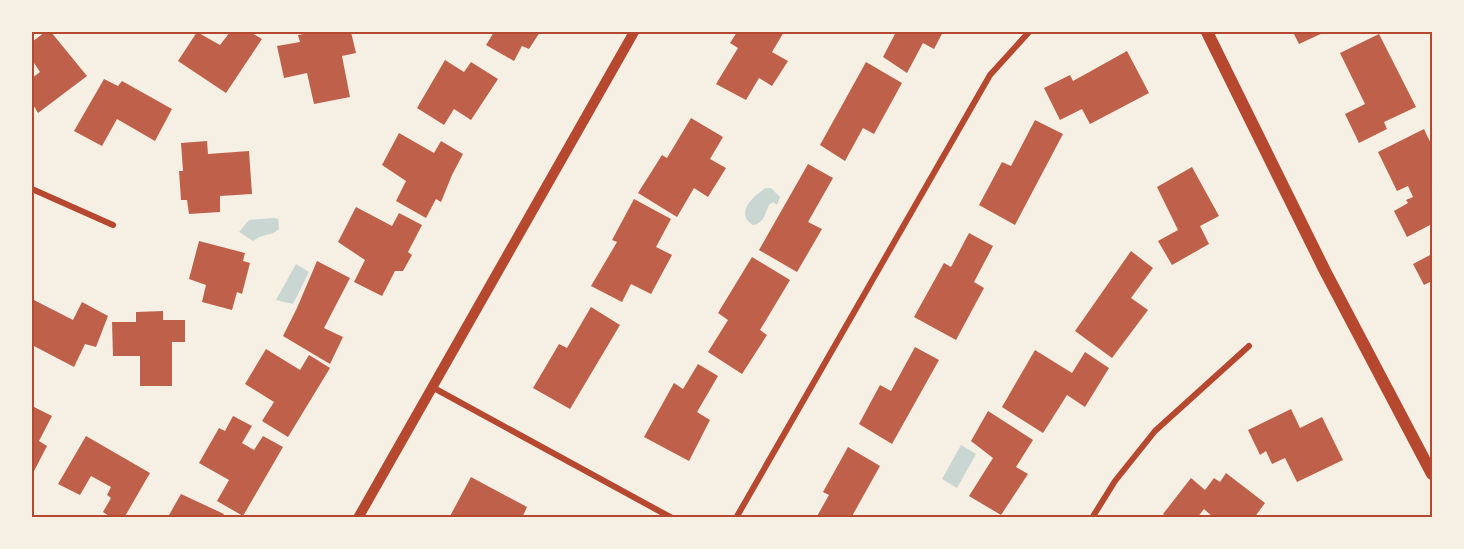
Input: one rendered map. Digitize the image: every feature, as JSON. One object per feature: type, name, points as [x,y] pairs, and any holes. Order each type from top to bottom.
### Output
[{"type":"main road","points":[[1207,32],[1324,271],[1432,474]]},
{"type":"street","points":[[358,518],[634,32]]},
{"type":"street","points":[[736,518],[990,75],[1029,32]]},
{"type":"street","points":[[32,189],[113,225]]},
{"type":"street","points":[[1092,518],[1115,482],[1155,431],[1249,346]]},
{"type":"street","points":[[432,386],[672,518]]},
{"type":"shaded area","points":[[766,188],[771,188],[780,197],[777,205],[773,202],[769,205],[762,220],[753,225],[745,215],[746,210],[756,195]]},
{"type":"shaded area","points":[[278,219],[279,229],[253,241],[239,232],[249,220]]},
{"type":"shaded area","points":[[296,264],[309,272],[293,304],[276,300]]},
{"type":"shaded area","points":[[961,445],[976,454],[957,488],[942,479]]},
{"type":"building","points":[[45,32],[51,32],[87,76],[38,113],[32,103],[32,78],[40,72],[32,60],[32,42]]},
{"type":"building","points":[[197,32],[220,45],[230,32],[250,32],[262,39],[226,93],[178,61]]},
{"type":"building","points":[[315,32],[351,32],[356,53],[342,56],[350,97],[314,104],[307,73],[284,78],[277,46],[300,42],[298,35]]},
{"type":"building","points":[[494,32],[540,32],[529,49],[522,46],[514,61],[486,45]]},
{"type":"building","points":[[737,32],[784,32],[772,52],[788,61],[772,86],[759,78],[746,100],[716,84],[738,48],[730,43]]},
{"type":"building","points":[[896,32],[943,32],[934,49],[923,43],[907,73],[883,57]]},
{"type":"building","points":[[1293,32],[1325,32],[1299,44]]},
{"type":"building","points":[[1379,34],[1416,107],[1384,122],[1387,129],[1359,143],[1345,114],[1365,104],[1340,53]]},
{"type":"building","points":[[1127,51],[1149,93],[1090,124],[1082,109],[1060,120],[1044,88],[1070,75],[1073,81]]},
{"type":"building","points":[[445,60],[464,72],[471,62],[498,79],[471,120],[454,109],[444,125],[417,108]]},
{"type":"building","points":[[866,62],[902,83],[874,134],[863,128],[845,161],[820,145]]},
{"type":"building","points":[[104,79],[118,86],[122,81],[172,109],[155,141],[117,119],[102,146],[74,131]]},
{"type":"building","points":[[691,118],[723,137],[710,159],[726,168],[708,197],[694,188],[677,217],[638,193],[662,155],[667,158]]},
{"type":"building","points":[[1035,120],[1063,134],[1015,225],[979,205],[1002,162],[1011,166]]},
{"type":"building","points":[[1424,129],[1432,146],[1432,224],[1407,237],[1394,211],[1408,203],[1406,200],[1413,197],[1408,186],[1397,191],[1378,152]]},
{"type":"building","points":[[399,133],[434,153],[441,141],[463,154],[441,202],[436,199],[426,218],[396,201],[406,181],[382,165]]},
{"type":"building","points":[[207,141],[208,154],[249,151],[252,194],[220,196],[220,212],[189,214],[187,200],[181,200],[179,171],[183,171],[181,143]]},
{"type":"building","points":[[808,164],[833,178],[808,222],[822,229],[797,272],[759,250]]},
{"type":"building","points":[[1192,167],[1219,216],[1200,226],[1209,244],[1172,265],[1158,241],[1178,230],[1157,187]]},
{"type":"building","points":[[634,199],[671,219],[656,247],[672,255],[651,294],[631,284],[622,302],[591,286],[617,242],[612,240]]},
{"type":"building","points":[[356,207],[392,226],[399,213],[422,225],[408,252],[412,255],[403,271],[395,271],[382,296],[354,282],[365,260],[338,242]]},
{"type":"building","points":[[969,233],[993,246],[974,282],[984,288],[956,340],[914,317],[944,263],[951,267]]},
{"type":"building","points":[[199,241],[245,253],[243,261],[250,263],[242,294],[237,292],[232,310],[202,302],[206,285],[189,279]]},
{"type":"building","points":[[1131,251],[1153,268],[1131,298],[1148,310],[1112,358],[1075,331]]},
{"type":"building","points":[[1432,254],[1432,281],[1424,285],[1413,264]]},
{"type":"building","points":[[752,257],[790,280],[760,330],[767,335],[742,374],[708,352],[728,320],[718,313]]},
{"type":"building","points":[[317,261],[350,278],[324,328],[343,337],[330,364],[283,336]]},
{"type":"building","points":[[32,299],[73,320],[82,302],[108,316],[96,347],[85,344],[74,367],[32,345]]},
{"type":"building","points":[[591,307],[620,325],[570,409],[533,388],[559,344],[567,348]]},
{"type":"building","points":[[163,311],[163,320],[185,320],[185,342],[172,342],[172,386],[140,386],[140,356],[113,356],[112,322],[136,322],[136,312]]},
{"type":"building","points":[[915,347],[939,360],[892,444],[859,424],[880,385],[891,391]]},
{"type":"building","points":[[266,349],[300,370],[309,355],[330,368],[288,437],[262,421],[274,402],[245,384]]},
{"type":"building","points":[[1035,350],[1072,373],[1085,352],[1109,368],[1085,407],[1067,395],[1043,433],[1002,407]]},
{"type":"building","points":[[698,364],[718,376],[697,412],[710,420],[689,461],[644,437],[674,383],[683,389]]},
{"type":"building","points":[[32,406],[52,416],[39,441],[47,446],[32,475]]},
{"type":"building","points":[[1291,409],[1300,428],[1322,417],[1343,460],[1297,482],[1285,458],[1272,464],[1266,451],[1260,455],[1248,430]]},
{"type":"building","points":[[988,411],[1033,440],[1016,467],[1028,474],[1001,515],[969,496],[993,458],[971,441]]},
{"type":"building","points":[[233,416],[252,426],[242,443],[254,450],[263,436],[283,447],[243,516],[217,501],[229,480],[199,463],[219,428],[225,431]]},
{"type":"building","points":[[86,436],[150,473],[124,518],[112,518],[103,512],[111,498],[107,495],[111,487],[91,476],[80,495],[58,484]]},
{"type":"building","points":[[848,447],[880,466],[851,518],[816,518],[829,495],[823,492]]},
{"type":"building","points":[[1226,473],[1265,503],[1254,518],[1214,518],[1204,509],[1197,518],[1168,518],[1163,514],[1191,478],[1205,490],[1214,478],[1220,482]]},
{"type":"building","points":[[471,477],[527,507],[522,518],[449,518]]},
{"type":"building","points":[[181,494],[224,514],[222,518],[174,518],[169,515]]}]
